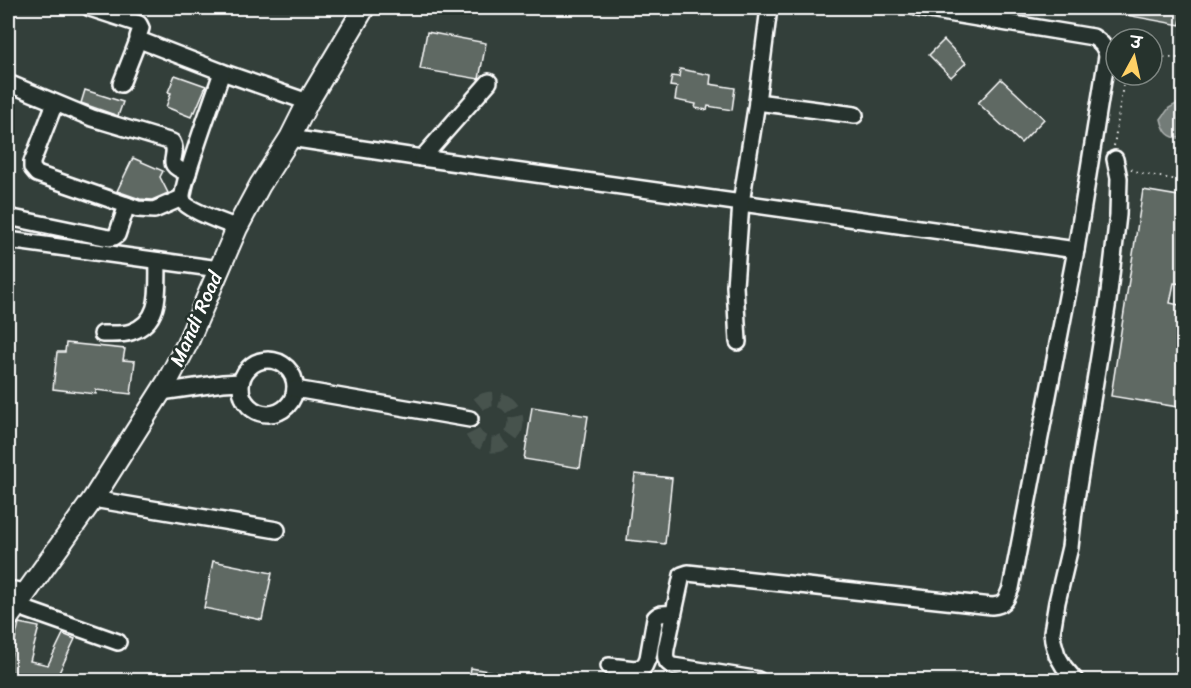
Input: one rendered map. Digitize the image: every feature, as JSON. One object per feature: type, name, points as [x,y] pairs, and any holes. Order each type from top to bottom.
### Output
[{"type":"street","points":[[90,8],[139,24],[141,28],[121,84]]},
{"type":"street","name":"Mandi Road","points":[[14,601],[93,499],[176,368],[237,228],[364,8]]},
{"type":"street","points":[[738,342],[735,286],[741,203],[769,8]]},
{"type":"street","points":[[758,681],[668,664],[666,654],[673,614],[680,577],[684,573],[992,606],[1005,602],[1011,588],[1076,250],[1107,56],[1106,48],[1093,37],[917,8]]},
{"type":"street","points":[[139,38],[222,72],[308,102]]},
{"type":"street","points":[[222,72],[188,173],[182,198],[195,210],[237,228]]},
{"type":"street","points":[[422,158],[489,82]]},
{"type":"street","points":[[8,84],[92,118],[172,142],[174,166],[188,173]]},
{"type":"street","points":[[757,102],[855,115]]},
{"type":"street","points":[[55,103],[32,162],[37,174],[138,209],[154,210],[182,198]]},
{"type":"street","points":[[290,138],[1076,250]]},
{"type":"street","points":[[1075,681],[1058,655],[1052,632],[1070,547],[1108,301],[1118,215],[1119,178],[1115,159]]},
{"type":"street","points":[[8,217],[109,238],[117,235],[127,205]]},
{"type":"street","points":[[8,240],[219,270]]},
{"type":"street","points":[[102,334],[132,332],[152,316],[157,304],[158,261]]},
{"type":"street","points":[[272,360],[280,362],[292,373],[295,389],[293,398],[282,411],[264,414],[256,412],[244,400],[241,382],[248,368],[255,363],[272,360]]},
{"type":"street","points":[[161,392],[241,382]]},
{"type":"street","points":[[295,389],[470,420]]},
{"type":"street","points":[[93,499],[277,530]]},
{"type":"street","points":[[14,601],[118,642]]},
{"type":"street","points":[[609,666],[635,669],[644,667],[648,658],[655,618],[661,614],[673,614]]},
{"type":"street","points":[[1180,681],[1184,675]]},
{"type":"path","points":[[1164,57],[1184,57]]},
{"type":"path","points":[[1123,87],[1113,153],[1115,159],[1121,166],[1143,174],[1184,181]]},
{"type":"shaded area","points":[[1183,83],[1183,138],[1178,138],[1168,134],[1161,119],[1169,108],[1180,102]]},
{"type":"building","points":[[1115,8],[1183,8],[1180,25],[1115,13]]},
{"type":"building","points":[[427,32],[486,43],[479,79],[420,69]]},
{"type":"building","points":[[944,40],[966,63],[951,77],[929,55]]},
{"type":"building","points":[[680,69],[711,75],[710,84],[735,88],[732,110],[708,106],[707,110],[695,108],[696,104],[675,100],[677,87],[670,86],[672,76],[679,77]]},
{"type":"building","points":[[175,75],[206,86],[191,117],[166,107],[171,93],[168,92]]},
{"type":"building","points":[[1001,79],[1044,119],[1021,143],[978,103]]},
{"type":"building","points":[[85,90],[123,102],[118,116],[81,103]]},
{"type":"building","points":[[133,158],[163,171],[160,177],[168,193],[152,200],[140,199],[117,191]]},
{"type":"building","points":[[1143,190],[1184,197],[1184,284],[1174,283],[1170,303],[1184,306],[1184,408],[1111,396]]},
{"type":"building","points":[[66,343],[125,349],[123,360],[135,361],[131,394],[96,390],[96,394],[53,389],[57,352],[65,352]]},
{"type":"building","points":[[532,407],[588,416],[580,468],[524,459]]},
{"type":"building","points":[[635,474],[672,478],[665,544],[627,540]]},
{"type":"building","points":[[213,561],[272,573],[262,620],[204,608]]},
{"type":"building","points":[[19,623],[39,627],[30,661],[48,665],[63,634],[75,639],[55,681],[34,673],[33,679],[8,673],[8,655],[11,656]]},
{"type":"building","points":[[471,668],[510,675],[510,681],[469,681]]},
{"type":"tunnel","points":[[493,399],[509,406],[516,422],[509,438],[493,445],[477,438],[470,422],[477,406],[493,399]]}]
